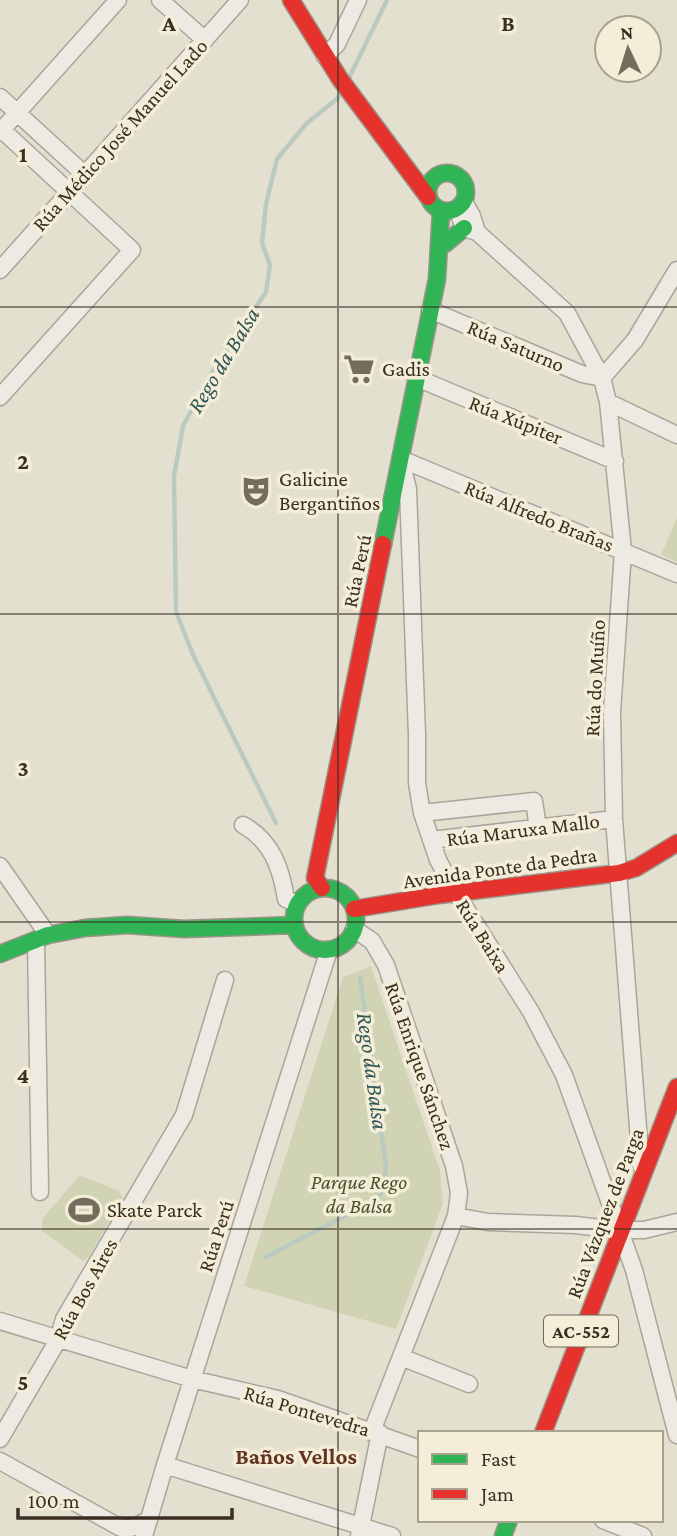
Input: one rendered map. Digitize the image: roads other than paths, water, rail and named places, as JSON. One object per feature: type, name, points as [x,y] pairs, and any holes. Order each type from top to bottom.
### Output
[{"type":"main road","name":"Rúa do Muíño","points":[[291,0],[340,79],[435,207],[453,208],[466,191],[462,181],[452,174],[424,175],[408,170]]},
{"type":"main road","points":[[428,197],[430,184],[439,175]]},
{"type":"main road","name":"Rúa Perú","points":[[440,261],[452,224],[453,208]]},
{"type":"main road","name":"Rúa Perú","points":[[322,888],[315,878],[453,208]]},
{"type":"main road","points":[[445,244],[458,231],[471,230]]},
{"type":"main road","name":"Avenida Ponte da Pedra","points":[[355,920],[386,904],[619,873],[636,868],[677,843]]},
{"type":"main road","points":[[322,888],[330,888],[345,895],[355,920],[345,943],[329,950],[311,947],[298,934],[295,925],[298,904],[304,896],[322,888]]},
{"type":"main road","points":[[0,954],[42,938],[85,928],[127,925],[184,929],[295,925]]},
{"type":"main road","name":"Rúa Vázquez de Parga","points":[[544,1431],[677,1087]]},
{"type":"street","points":[[0,397],[132,250],[1,130],[118,0]]},
{"type":"street","points":[[160,0],[205,40]]},
{"type":"street","name":"Rúa Médico José Manuel Lado","points":[[0,270],[240,0]]},
{"type":"street","points":[[325,57],[337,44],[358,0]]},
{"type":"street","points":[[0,97],[85,175]]},
{"type":"street","name":"Rúa do Muíño","points":[[453,208],[471,230],[567,313],[602,378],[608,402],[623,551],[612,712],[614,819],[641,1176]]},
{"type":"street","points":[[602,378],[635,340],[677,270]]},
{"type":"street","name":"Rúa Saturno","points":[[430,310],[582,374],[602,378]]},
{"type":"street","name":"Rúa Xúpiter","points":[[417,378],[615,461]]},
{"type":"street","points":[[608,402],[677,435]]},
{"type":"street","name":"Rúa Alfredo Brañas","points":[[401,459],[677,574]]},
{"type":"street","name":"Rúa Baixa","points":[[401,459],[408,489],[416,783],[422,813],[431,840],[456,893],[531,1012],[564,1075],[634,1270],[675,1416],[677,1434]]},
{"type":"street","points":[[384,545],[410,552]]},
{"type":"street","points":[[422,813],[534,801],[538,828]]},
{"type":"street","name":"Rúa Maruxa Mallo","points":[[431,840],[614,819]]},
{"type":"street","points":[[243,825],[256,832],[266,844],[279,864],[286,899],[298,904]]},
{"type":"street","points":[[0,866],[42,938],[40,1192]]},
{"type":"street","name":"Rúa Enrique Sánchez","points":[[355,920],[386,965],[454,1166],[459,1193],[456,1216],[401,1357],[376,1432],[360,1531]]},
{"type":"street","name":"Rúa Perú","points":[[147,1528],[329,950]]},
{"type":"street","name":"Rúa Bos Aires","points":[[0,1439],[58,1340],[64,1319],[184,1115],[226,980]]},
{"type":"street","points":[[456,1216],[488,1222],[575,1225],[620,1230],[644,1230],[677,1222]]},
{"type":"street","name":"Rúa Pontevedra","points":[[0,1321],[192,1379],[278,1399],[418,1447]]},
{"type":"street","points":[[401,1357],[469,1384]]},
{"type":"street","points":[[0,1461],[121,1528],[147,1528]]},
{"type":"street","points":[[165,1465],[360,1531],[392,1536]]},
{"type":"street","points":[[608,1522],[643,1536]]},
{"type":"waterway","name":"Rego da Balsa","points":[[349,78],[387,0]]},
{"type":"waterway","name":"Rego da Balsa","points":[[276,823],[194,657],[176,612],[174,476],[183,426],[211,374],[266,292],[270,265],[262,243],[266,204],[277,159],[307,123],[338,98],[341,92]]},
{"type":"waterway","name":"Rego da Balsa","points":[[266,1257],[368,1206],[381,1192],[386,1165],[360,977]]},
{"type":"place","name":"Gadis","points":[[359,369]]},
{"type":"place","name":"Galicine Bergantiños","points":[[256,491]]},
{"type":"place","name":"Skate Parck","points":[[84,1210]]},
{"type":"district","name":"Baños Vellos","points":[[296,1456]]},
{"type":"park label","name":"Parque Rego da Balsa","points":[[359,1194]]}]
